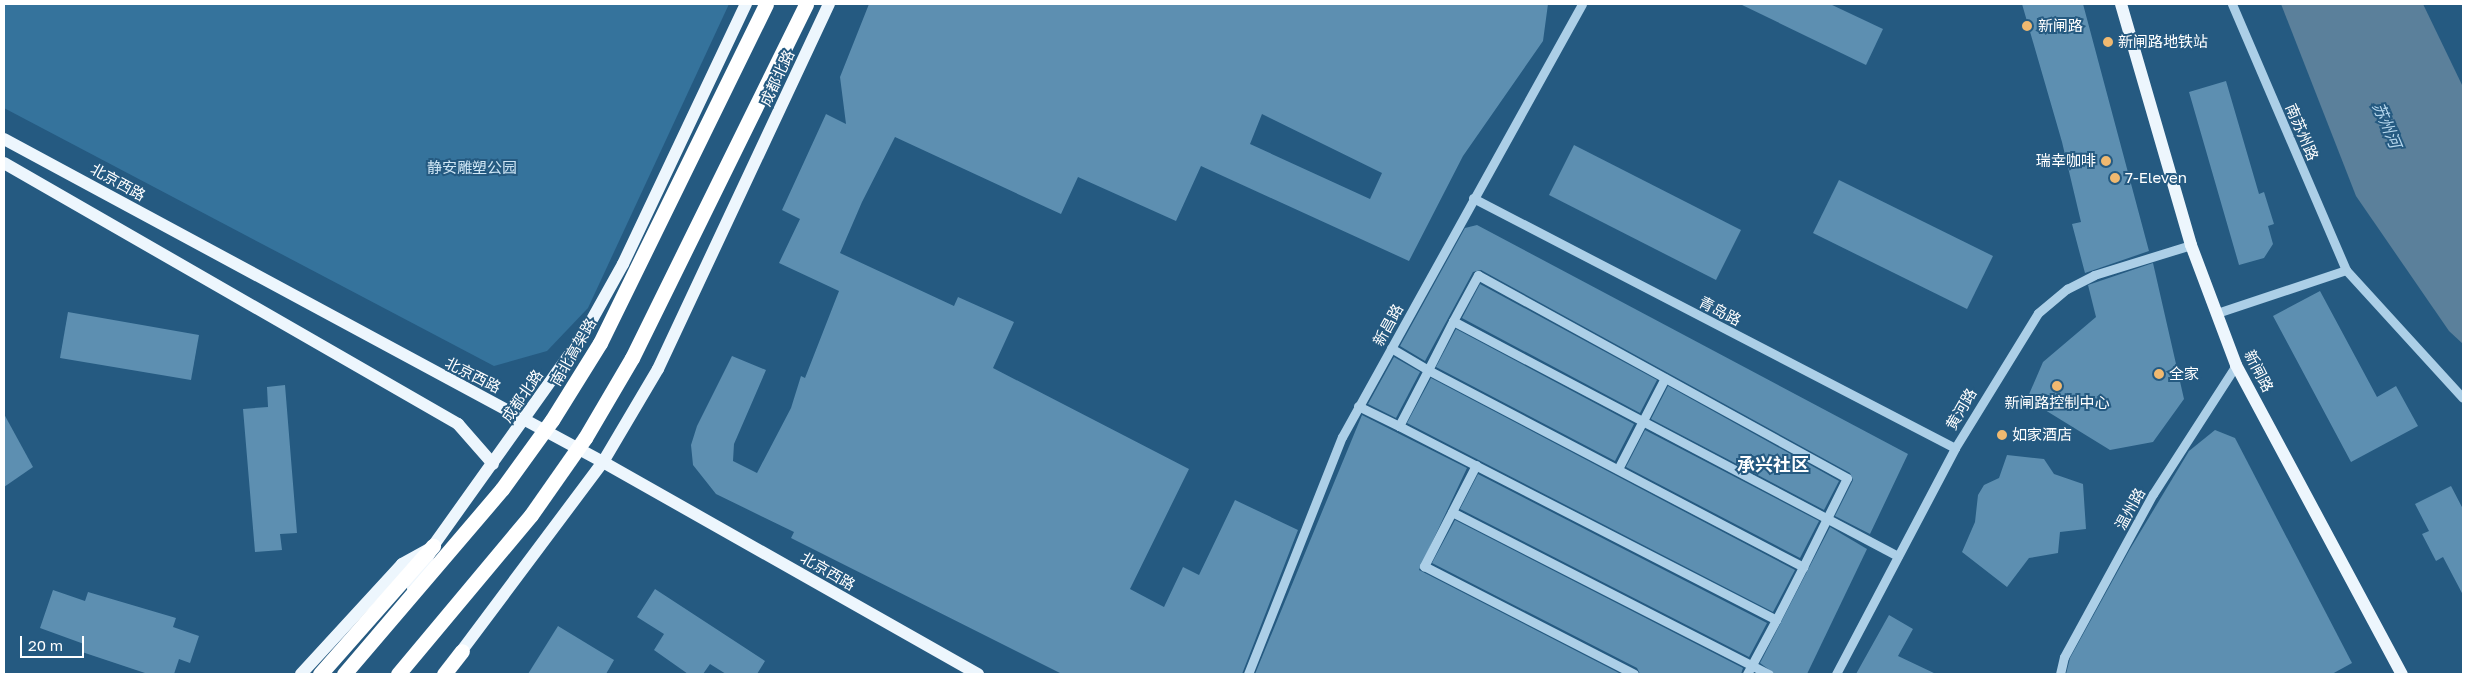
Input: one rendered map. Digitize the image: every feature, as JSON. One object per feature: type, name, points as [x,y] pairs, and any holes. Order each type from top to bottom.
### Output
[{"type":"highway","name":"南北高架路","points":[[344,674],[502,489],[552,420],[600,343],[766,4]]},
{"type":"highway","points":[[398,674],[531,515],[589,430],[632,358],[806,4]]},
{"type":"highway","points":[[320,674],[434,546]]},
{"type":"highway","points":[[444,674],[462,651]]},
{"type":"main road","name":"成都北路","points":[[338,674],[407,600],[434,546],[526,420],[584,334],[622,264],[746,4]]},
{"type":"main road","name":"成都北路","points":[[462,651],[603,462],[658,369],[829,4]]},
{"type":"main road","name":"新闸路","points":[[2121,4],[2191,245],[2236,365],[2402,674]]},
{"type":"main road","name":"北京西路","points":[[4,139],[603,462],[978,674]]},
{"type":"main road","points":[[4,163],[458,424],[493,464]]},
{"type":"main road","points":[[301,674],[402,564],[434,546]]},
{"type":"street","name":"新昌路","points":[[1248,674],[1342,437],[1582,4]]},
{"type":"street","name":"南苏州路","points":[[2232,4],[2346,270],[2463,398]]},
{"type":"street","name":"青岛路","points":[[1473,198],[1955,448]]},
{"type":"street","name":"黄河路","points":[[1836,674],[1955,448],[2038,313],[2094,275],[2191,245]]},
{"type":"street","points":[[2217,313],[2346,270]]},
{"type":"street","points":[[1399,426],[1478,275],[1847,478],[1828,520],[1750,670]]},
{"type":"street","points":[[1453,322],[1898,556]]},
{"type":"street","points":[[1391,348],[1428,370],[1803,566]]},
{"type":"street","name":"温州路","points":[[2060,674],[2064,657],[2153,494],[2236,365]]},
{"type":"street","points":[[1618,470],[1665,378]]},
{"type":"street","points":[[1358,406],[1776,620]]},
{"type":"street","points":[[1476,465],[1424,566],[1634,674]]},
{"type":"street","points":[[1452,512],[1750,670],[1769,674]]},
{"type":"green space","name":"静安雕塑公园","points":[[4,4],[729,4],[588,308],[547,351],[494,366],[4,108]]},
{"type":"water","name":"苏州河","points":[[2281,4],[2423,4],[2463,87],[2463,344],[2449,331],[2356,196]]},
{"type":"building","points":[[869,4],[1548,4],[1543,41],[1463,156],[1409,261],[1201,166],[1176,221],[1078,177],[1061,214],[895,137],[862,202],[840,253],[954,306],[958,297],[1014,322],[993,368],[1189,469],[1130,589],[1164,607],[1183,567],[1199,575],[1235,500],[1298,530],[1242,674],[1062,674],[791,538],[794,532],[716,494],[693,465],[691,445],[697,426],[732,356],[766,370],[734,444],[733,461],[757,473],[791,408],[801,376],[805,378],[839,291],[779,263],[800,219],[782,210],[826,114],[846,124],[840,77]],"holes":[[[1262,114],[1382,173],[1370,199],[1250,144]]]},
{"type":"building","points":[[1740,4],[1830,4],[1883,29],[1866,65]]},
{"type":"building","points":[[2022,4],[2083,4],[2149,251],[2085,273],[2072,224],[2081,222],[2062,142]]},
{"type":"building","points":[[2226,81],[2259,194],[2264,192],[2274,224],[2268,226],[2273,244],[2264,258],[2239,265],[2189,92]]},
{"type":"building","points":[[1574,145],[1741,230],[1716,280],[1549,195]]},
{"type":"building","points":[[1839,180],[1993,256],[1967,309],[1813,233]]},
{"type":"building","points":[[1477,225],[1908,454],[1870,534],[1835,516],[1853,480],[1850,473],[1481,270],[1473,272],[1425,361],[1400,346],[1465,228]]},
{"type":"building","points":[[2153,263],[2184,399],[2153,442],[2110,450],[2027,399],[2043,362],[2096,317],[2088,285]]},
{"type":"building","points":[[1480,284],[1657,380],[1640,413],[1462,318]]},
{"type":"building","points":[[2320,291],[2377,397],[2396,386],[2418,426],[2351,462],[2273,316]]},
{"type":"building","points":[[68,312],[199,335],[191,380],[60,358]]},
{"type":"building","points":[[1456,329],[1634,424],[1615,461],[1436,367]]},
{"type":"building","points":[[1394,357],[1420,372],[1396,418],[1368,404]]},
{"type":"building","points":[[1431,378],[1795,570],[1773,612],[1407,423]]},
{"type":"building","points":[[285,385],[297,533],[280,534],[282,550],[255,552],[243,409],[268,407],[267,387]]},
{"type":"building","points":[[1668,386],[1839,481],[1824,510],[1651,419]]},
{"type":"building","points":[[4,414],[33,467],[4,487]]},
{"type":"building","points":[[1362,415],[1467,468],[1419,570],[1621,674],[1255,674]]},
{"type":"building","points":[[1645,430],[1819,521],[1800,558],[1626,467]]},
{"type":"building","points":[[2215,430],[2235,438],[2352,663],[2332,674],[2066,674],[2070,658],[2130,549],[2189,451]]},
{"type":"building","points":[[2007,455],[2044,459],[2054,474],[2083,484],[2086,529],[2060,532],[2058,553],[2029,558],[2007,587],[1962,552],[1975,522],[1978,495],[1984,485],[1999,478]]},
{"type":"building","points":[[1478,474],[1767,623],[1749,657],[1460,509]]},
{"type":"building","points":[[2451,486],[2463,509],[2463,595],[2443,557],[2436,561],[2422,534],[2429,531],[2415,504]]},
{"type":"building","points":[[1455,520],[1743,668],[1741,674],[1640,674],[1637,668],[1432,563]]},
{"type":"building","points":[[1830,527],[1867,549],[1807,674],[1775,674],[1760,663]]},
{"type":"building","points":[[655,589],[765,661],[757,674],[726,674],[710,664],[703,674],[688,674],[654,650],[664,634],[637,617]]},
{"type":"building","points":[[53,590],[85,601],[88,592],[176,618],[173,627],[199,636],[190,663],[179,659],[174,674],[148,674],[82,652],[84,644],[40,628]]},
{"type":"building","points":[[1889,615],[1913,629],[1898,656],[1936,674],[1856,674]]},
{"type":"building","points":[[558,626],[614,660],[606,674],[528,674]]},
{"type":"place","name":"新闸路","points":[[2027,26]]},
{"type":"place","name":"新闸路地铁站","points":[[2108,42]]},
{"type":"place","name":"瑞幸咖啡","points":[[2106,161]]},
{"type":"place","name":"7-Eleven","points":[[2115,178]]},
{"type":"place","name":"全家","points":[[2159,374]]},
{"type":"place","name":"新闸路控制中心","points":[[2057,386]]},
{"type":"place","name":"如家酒店","points":[[2002,435]]},
{"type":"district","name":"承兴社区","points":[[1773,464]]}]
